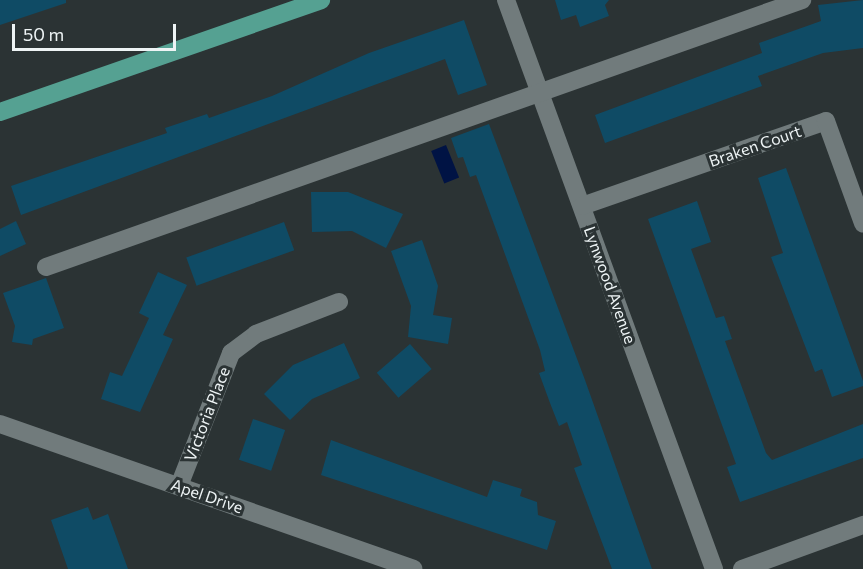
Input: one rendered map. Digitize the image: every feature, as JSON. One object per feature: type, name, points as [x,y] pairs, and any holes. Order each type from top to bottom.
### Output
[{"type":"main road","points":[[0,112],[321,0]]},
{"type":"street","name":"Lynwood Avenue","points":[[507,0],[714,569]]},
{"type":"street","points":[[46,267],[802,0]]},
{"type":"street","name":"Braken Court","points":[[582,206],[826,121],[863,223]]},
{"type":"street","name":"Victoria Place","points":[[179,486],[231,353],[256,334],[339,302]]},
{"type":"street","name":"Apel Drive","points":[[0,424],[413,569]]},
{"type":"street","points":[[742,569],[863,525]]},
{"type":"shaded area","points":[[446,145],[459,177],[444,183],[431,151]]},
{"type":"building","points":[[0,0],[66,0],[66,3],[0,25]]},
{"type":"building","points":[[555,0],[609,0],[605,5],[609,16],[580,27],[576,15],[561,20]]},
{"type":"building","points":[[863,0],[863,48],[823,53],[758,76],[762,86],[605,143],[595,115],[762,53],[759,43],[821,21],[818,5]]},
{"type":"building","points":[[464,20],[487,85],[458,95],[445,59],[21,215],[11,186],[167,133],[165,128],[207,114],[209,118],[272,96],[369,53]]},
{"type":"building","points":[[489,124],[585,380],[652,569],[612,569],[574,468],[582,465],[567,422],[559,426],[539,373],[545,371],[540,350],[476,175],[470,177],[463,157],[458,158],[451,138]]},
{"type":"building","points":[[786,168],[863,381],[863,386],[832,397],[822,369],[815,372],[771,257],[783,253],[758,178]]},
{"type":"building","points":[[311,192],[348,192],[403,214],[386,248],[352,231],[312,232]]},
{"type":"building","points":[[697,201],[711,242],[691,249],[716,318],[724,316],[732,339],[725,341],[766,453],[772,460],[863,424],[863,458],[740,502],[727,467],[736,464],[648,219]]},
{"type":"building","points":[[16,221],[26,244],[0,256],[0,229]]},
{"type":"building","points":[[284,222],[294,250],[197,286],[186,258]]},
{"type":"building","points":[[422,240],[438,286],[433,315],[452,318],[448,344],[408,337],[411,306],[391,251]]},
{"type":"building","points":[[158,272],[187,285],[163,335],[173,339],[140,412],[101,399],[110,372],[122,376],[149,318],[139,313]]},
{"type":"building","points":[[46,278],[64,328],[33,339],[32,345],[12,342],[15,326],[3,293]]},
{"type":"building","points":[[344,343],[360,378],[312,399],[290,420],[264,394],[293,365]]},
{"type":"building","points":[[410,344],[432,369],[398,398],[377,373]]},
{"type":"building","points":[[253,419],[285,430],[271,471],[239,460]]},
{"type":"building","points":[[331,440],[487,497],[493,480],[522,489],[520,496],[537,502],[538,515],[556,521],[547,550],[321,475]]},
{"type":"building","points":[[88,507],[93,520],[108,514],[128,569],[68,569],[51,520]]}]
